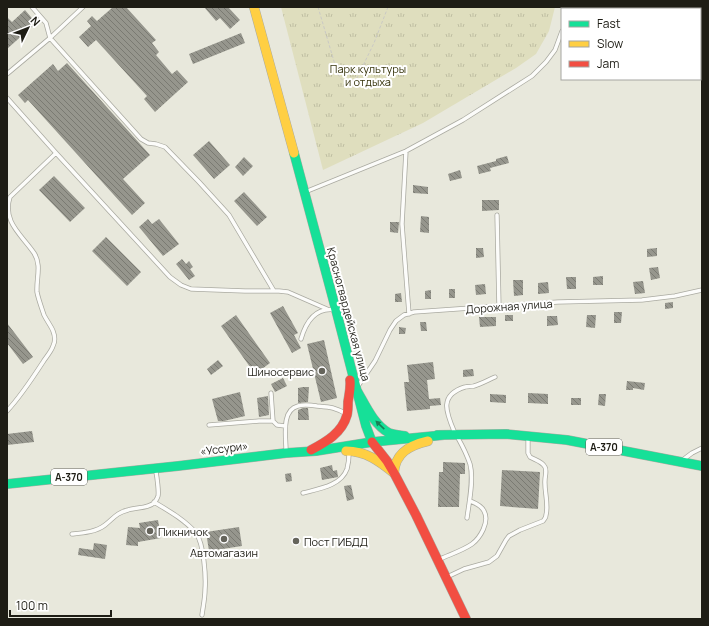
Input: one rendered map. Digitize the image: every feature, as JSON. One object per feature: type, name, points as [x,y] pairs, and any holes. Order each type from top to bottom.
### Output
[{"type":"main road","name":"Красногвардейская улица","points":[[254,7],[304,192],[331,310],[350,366],[366,426],[372,442],[387,461],[416,515],[466,619]]},
{"type":"main road","points":[[311,452],[333,436],[343,424],[347,415],[351,386],[350,366]]},
{"type":"main road","points":[[356,388],[378,423],[391,433],[405,436],[444,436]]},
{"type":"main road","name":"А-370","points":[[444,436],[483,434],[528,436],[567,440],[702,466]]},
{"type":"main road","points":[[311,452],[349,450],[360,452],[367,454],[394,473],[396,462],[405,450],[415,444],[448,438],[456,435]]},
{"type":"main road","name":"«Уссури»","points":[[7,484],[286,453],[311,452],[372,442],[444,436]]},
{"type":"lane","points":[[32,7],[46,23],[50,38],[141,139],[148,143],[165,147],[229,215],[274,291]]},
{"type":"lane","points":[[7,74],[50,38],[83,7]]},
{"type":"lane","points":[[304,192],[406,151],[463,120],[532,76],[546,62],[555,50],[561,34]]},
{"type":"lane","points":[[7,98],[170,277],[181,285],[191,288],[288,292],[331,310]]},
{"type":"lane","points":[[406,151],[402,224],[409,314]]},
{"type":"lane","points":[[7,411],[46,359],[53,347],[54,339],[53,331],[44,315],[37,292],[37,258],[8,216],[8,203],[10,197],[56,153]]},
{"type":"lane","points":[[497,215],[499,307]]},
{"type":"lane","name":"Дорожная улица","points":[[356,388],[374,361],[396,321],[414,312],[558,302],[653,299],[702,290]]},
{"type":"lane","points":[[301,339],[308,323],[315,315],[331,310]]},
{"type":"lane","points":[[467,518],[470,500],[470,466],[466,452],[456,435],[446,409],[447,402],[451,395],[456,391],[465,387],[475,386],[495,377]]},
{"type":"lane","points":[[271,393],[273,421],[277,425],[285,426]]},
{"type":"lane","points":[[286,453],[285,426],[287,417],[289,412],[298,406],[308,405],[332,407],[347,415]]},
{"type":"lane","points":[[209,425],[273,421]]},
{"type":"lane","points":[[446,578],[464,569],[494,560],[509,536],[543,521],[545,518],[547,510],[545,481],[546,471],[544,465],[529,455],[528,436]]},
{"type":"lane","points":[[680,462],[702,448]]},
{"type":"lane","points":[[303,492],[325,487],[344,476],[347,469],[349,450]]},
{"type":"lane","points":[[72,534],[87,532],[99,528],[121,512],[130,509],[148,507],[158,496],[156,468]]},
{"type":"lane","points":[[437,560],[472,544],[481,535],[486,522],[485,512],[478,504],[470,500]]},
{"type":"lane","points":[[154,502],[179,518],[197,535],[201,543],[206,591],[202,615]]},
{"type":"path","points":[[318,7],[338,75],[346,84],[357,78],[374,43],[388,7]]},
{"type":"green space","name":"Парк культуры и отдыха","points":[[281,7],[555,7],[549,31],[536,54],[516,68],[423,123],[323,170]]},
{"type":"green space","points":[[650,7],[702,7],[702,37],[701,8]]},
{"type":"building","points":[[113,7],[126,7],[156,40],[152,43],[159,52],[156,55],[172,74],[177,70],[188,82],[155,112],[144,99],[147,96],[96,40],[88,47],[79,37],[91,26],[87,21],[92,16],[97,21]]},
{"type":"building","points":[[204,7],[228,7],[240,20],[230,29],[220,18],[216,21]]},
{"type":"building","points":[[25,10],[36,23],[7,49],[7,17],[12,22]]},
{"type":"building","points":[[241,33],[245,43],[193,64],[189,54]]},
{"type":"building","points":[[67,63],[150,155],[123,179],[145,203],[132,215],[28,100],[25,103],[18,95],[53,64],[58,71]]},
{"type":"building","points":[[209,141],[230,165],[214,179],[193,155]]},
{"type":"building","points":[[507,156],[509,163],[490,168],[491,171],[479,174],[477,166],[496,161],[496,159]]},
{"type":"building","points":[[244,157],[253,166],[243,176],[235,167]]},
{"type":"building","points":[[460,170],[462,178],[450,181],[448,174]]},
{"type":"building","points":[[54,176],[85,208],[70,222],[39,190]]},
{"type":"building","points":[[413,185],[428,187],[428,194],[413,193]]},
{"type":"building","points":[[244,192],[267,217],[257,226],[234,201]]},
{"type":"building","points":[[482,200],[499,200],[499,210],[482,211]]},
{"type":"building","points":[[421,216],[429,217],[429,233],[420,232]]},
{"type":"building","points":[[148,219],[152,224],[159,219],[179,244],[163,256],[139,227]]},
{"type":"building","points":[[390,222],[399,222],[398,233],[390,232]]},
{"type":"building","points":[[106,237],[141,272],[127,286],[92,251]]},
{"type":"building","points":[[476,248],[483,248],[484,257],[476,258]]},
{"type":"building","points":[[657,248],[657,256],[647,257],[647,249]]},
{"type":"building","points":[[182,259],[186,264],[189,261],[193,267],[190,269],[195,276],[189,280],[176,264]]},
{"type":"building","points":[[658,267],[660,278],[651,280],[649,268]]},
{"type":"building","points":[[603,276],[603,285],[593,285],[593,277]]},
{"type":"building","points":[[566,277],[576,277],[576,289],[567,289]]},
{"type":"building","points":[[513,280],[523,280],[523,295],[514,296]]},
{"type":"building","points":[[643,281],[645,293],[635,294],[633,282]]},
{"type":"building","points":[[548,282],[549,293],[538,294],[538,283]]},
{"type":"building","points":[[485,284],[486,294],[476,295],[475,285]]},
{"type":"building","points":[[449,289],[455,289],[455,298],[449,298]]},
{"type":"building","points":[[431,290],[431,299],[425,299],[425,291]]},
{"type":"building","points":[[401,293],[402,302],[395,302],[395,294]]},
{"type":"building","points":[[673,302],[673,308],[665,309],[665,303]]},
{"type":"building","points":[[283,306],[298,333],[294,335],[301,348],[292,353],[270,313]]},
{"type":"building","points":[[614,312],[622,312],[621,323],[614,323]]},
{"type":"building","points":[[236,315],[270,363],[255,374],[221,326]]},
{"type":"building","points":[[505,315],[513,315],[513,321],[505,321]]},
{"type":"building","points":[[587,315],[596,315],[595,328],[586,327]]},
{"type":"building","points":[[547,316],[557,316],[558,325],[547,326]]},
{"type":"building","points":[[479,317],[496,317],[496,326],[480,327]]},
{"type":"building","points":[[420,322],[426,322],[427,331],[421,331]]},
{"type":"building","points":[[7,323],[33,357],[23,364],[7,343]]},
{"type":"building","points":[[399,327],[406,328],[405,334],[399,334]]},
{"type":"building","name":"Шиносервис","points":[[324,340],[337,398],[321,402],[307,344]]},
{"type":"building","points":[[218,360],[223,366],[211,375],[207,369]]},
{"type":"building","points":[[433,362],[435,379],[427,380],[429,399],[440,398],[441,405],[430,406],[430,409],[407,411],[404,382],[409,382],[407,365]]},
{"type":"building","points":[[473,369],[474,376],[463,377],[463,370]]},
{"type":"building","points":[[283,378],[287,386],[275,392],[271,384]]},
{"type":"building","points":[[627,381],[645,383],[644,390],[633,388],[633,390],[626,390]]},
{"type":"building","points":[[309,387],[308,402],[298,403],[298,388]]},
{"type":"building","points":[[240,392],[245,416],[218,421],[212,399]]},
{"type":"building","points":[[528,393],[548,394],[548,404],[528,403]]},
{"type":"building","points":[[490,394],[506,395],[506,403],[490,402]]},
{"type":"building","points":[[599,394],[606,394],[605,406],[598,405]]},
{"type":"building","points":[[268,396],[269,415],[259,417],[257,398]]},
{"type":"building","points":[[571,398],[581,398],[581,405],[571,405]]},
{"type":"building","points":[[308,408],[309,420],[298,420],[298,410]]},
{"type":"building","points":[[32,431],[34,442],[7,445],[7,434]]},
{"type":"building","points":[[443,462],[465,463],[465,474],[460,474],[459,507],[438,507],[439,472],[443,472]]},
{"type":"building","points":[[332,465],[333,471],[337,470],[338,477],[322,480],[320,468]]},
{"type":"building","points":[[502,470],[540,472],[538,509],[500,506]]},
{"type":"building","points":[[291,473],[292,481],[286,482],[285,474]]},
{"type":"building","points":[[351,485],[354,499],[347,501],[344,486]]},
{"type":"building","points":[[158,520],[161,538],[138,542],[138,546],[126,545],[128,527],[140,528],[139,523]]},
{"type":"building","name":"Автомагазин","points":[[239,527],[242,546],[209,551],[206,532]]},
{"type":"building","points":[[94,543],[107,545],[105,559],[78,555],[79,548],[93,550]]},
{"type":"traffic: fast","points":[[294,153],[366,426],[372,442]]},
{"type":"traffic: fast","points":[[356,389],[374,419],[383,429],[395,435],[405,436]]},
{"type":"traffic: fast","points":[[437,435],[506,434],[567,440],[702,466]]},
{"type":"traffic: fast","points":[[7,484],[316,451],[372,442],[444,435]]},
{"type":"traffic: slow","points":[[254,7],[294,153]]},
{"type":"traffic: slow","points":[[394,473],[395,466],[400,455],[415,445],[428,441]]},
{"type":"traffic: slow","points":[[346,451],[353,451],[366,455],[394,473]]},
{"type":"traffic: jam","points":[[311,450],[333,436],[345,421],[348,412],[350,380]]},
{"type":"traffic: jam","points":[[372,442],[387,461],[394,473],[466,619]]},
{"type":"place","name":"Шиносервис","points":[[322,371]]},
{"type":"place","name":"Пикничок","points":[[150,531]]},
{"type":"place","name":"Автомагазин","points":[[224,539]]},
{"type":"place","name":"Пост ГИБДД","points":[[296,541]]}]
